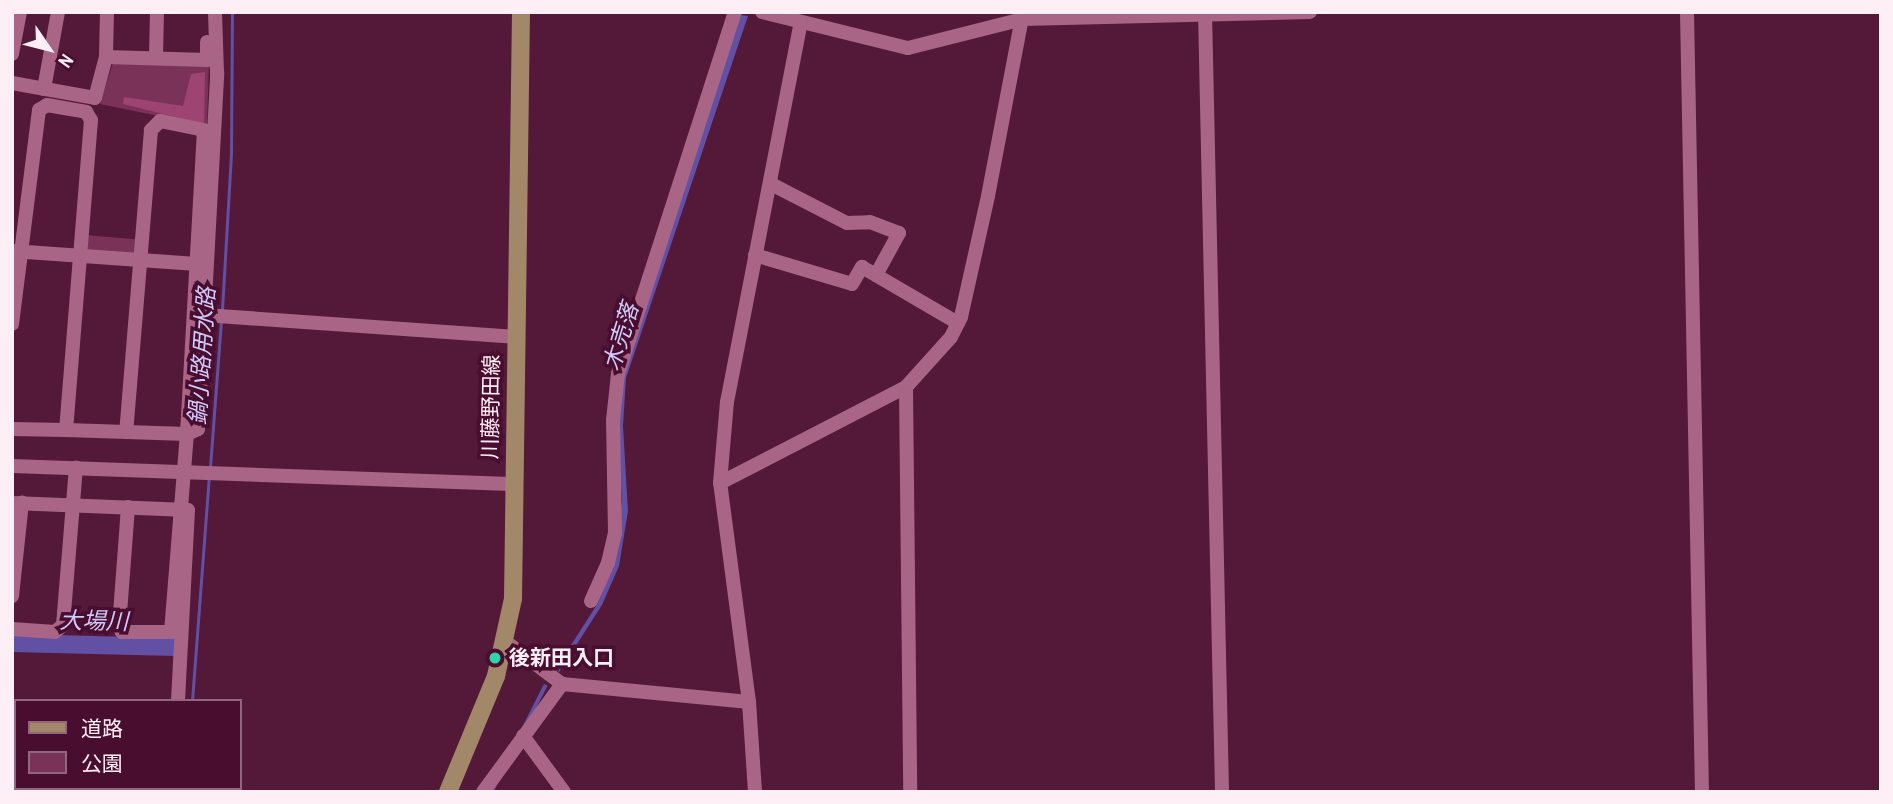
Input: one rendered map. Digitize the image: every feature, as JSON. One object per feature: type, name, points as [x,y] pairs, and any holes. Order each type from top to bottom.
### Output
[{"type":"main road","name":"川藤野田線","points":[[448,792],[481,718],[505,640],[514,578],[513,484],[521,12]]},
{"type":"street","points":[[12,54],[20,12]]},
{"type":"street","points":[[44,89],[58,12]]},
{"type":"street","points":[[12,83],[94,98],[106,57],[107,12]]},
{"type":"street","points":[[156,58],[157,12]]},
{"type":"street","points":[[106,57],[207,60],[206,12]]},
{"type":"street","points":[[12,429],[187,434],[198,429],[217,73],[215,12]]},
{"type":"street","points":[[591,601],[615,533],[613,420],[618,374],[735,12]]},
{"type":"street","points":[[762,12],[908,48],[1023,16],[1310,12]]},
{"type":"street","points":[[821,28],[825,12]]},
{"type":"street","points":[[1687,12],[1702,792]]},
{"type":"street","points":[[1205,15],[1222,792]]},
{"type":"street","points":[[720,483],[906,387],[939,353],[958,323],[1023,16]]},
{"type":"street","points":[[754,792],[750,702],[720,483],[727,402],[801,22]]},
{"type":"street","points":[[12,324],[16,251],[39,110],[47,105],[86,113],[91,120],[66,430]]},
{"type":"street","points":[[126,432],[151,130],[160,121],[204,130],[185,471],[171,632],[122,632],[119,626],[128,507]]},
{"type":"street","points":[[771,184],[847,223],[870,222],[899,233],[876,275]]},
{"type":"street","points":[[16,251],[197,264]]},
{"type":"street","points":[[755,255],[852,284],[862,267],[958,323]]},
{"type":"street","points":[[204,315],[515,337]]},
{"type":"street","points":[[906,387],[910,792]]},
{"type":"street","points":[[12,466],[513,484]]},
{"type":"street","points":[[12,629],[55,632],[63,625],[76,468]]},
{"type":"street","points":[[12,596],[17,503],[188,510],[190,525],[178,699]]},
{"type":"street","points":[[505,640],[562,684],[750,702]]},
{"type":"street","points":[[484,792],[562,684]]},
{"type":"street","points":[[523,736],[564,792]]},
{"type":"green space","points":[[113,63],[209,63],[207,126],[100,104]]},
{"type":"green space","points":[[86,235],[138,240],[136,255],[85,251]]},
{"type":"shaded area","points":[[741,15],[748,16],[626,378],[623,426],[628,511],[619,566],[602,605],[559,672],[555,670],[598,603],[614,563],[622,501],[617,423],[621,376]]},
{"type":"shaded area","points":[[205,72],[204,124],[123,104],[124,97],[183,106],[191,74]]},
{"type":"shaded area","points":[[544,684],[548,686],[493,792],[489,792]]},
{"type":"waterway","name":"鍋小路用水路","points":[[222,310],[231,153],[232,12]]},
{"type":"waterway","name":"鍋小路用水路","points":[[210,467],[221,320]]},
{"type":"waterway","name":"鍋小路用水路","points":[[192,699],[209,477]]},
{"type":"waterway","name":"大場川","points":[[12,643],[175,647]]},
{"type":"place","name":"後新田入口","points":[[495,658]]},
{"type":"water label","name":"木売落","points":[[621,337]]}]
